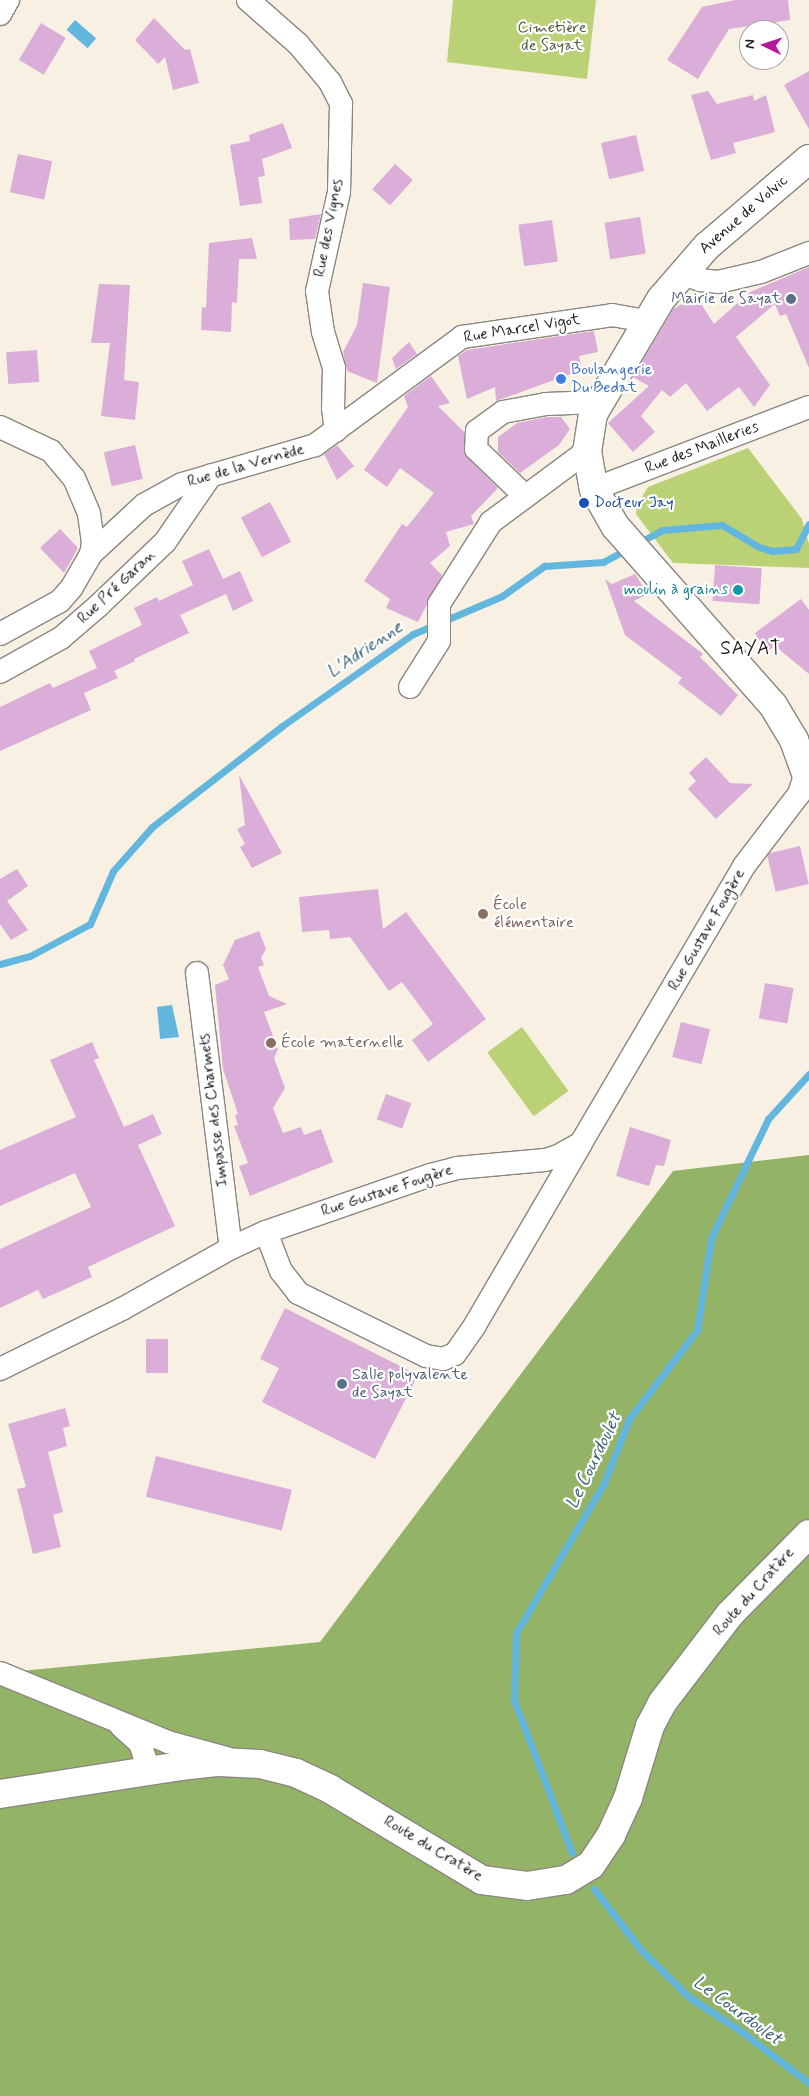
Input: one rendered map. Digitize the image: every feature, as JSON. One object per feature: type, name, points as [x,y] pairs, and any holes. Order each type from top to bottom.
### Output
[{"type":"main road","name":"Avenue de Volvic","points":[[808,778],[794,740],[773,706],[614,526],[594,489],[587,451],[593,414],[598,402],[647,321],[682,273],[732,223],[809,159]]},
{"type":"main road","name":"Route du Cratère","points":[[0,1794],[149,1770],[219,1762],[260,1764],[296,1773],[330,1789],[482,1880],[527,1886],[566,1880],[590,1865],[611,1835],[628,1798],[650,1726],[662,1703],[730,1614],[809,1534]]},
{"type":"street","points":[[0,14],[8,0]]},
{"type":"street","name":"Rue des Vignes","points":[[248,0],[298,44],[330,82],[341,104],[339,192],[317,291],[323,332],[334,368],[333,408],[336,430]]},
{"type":"street","points":[[682,273],[700,280],[718,282],[761,272],[809,253]]},
{"type":"street","name":"Rue Marcel Vigot","points":[[336,430],[462,337],[612,315],[647,321]]},
{"type":"street","points":[[525,496],[476,449],[476,431],[503,412],[546,404],[598,402]]},
{"type":"street","name":"Rue des Mailleries","points":[[594,489],[809,407]]},
{"type":"street","points":[[0,427],[50,451],[74,478],[89,514],[93,543],[91,554]]},
{"type":"street","name":"Rue de la Vernède","points":[[0,634],[60,601],[72,587],[91,554],[144,505],[182,484],[254,461],[302,451],[336,430]]},
{"type":"street","points":[[410,687],[439,641],[439,604],[491,522],[587,451]]},
{"type":"street","name":"Rue Pré Garan","points":[[0,672],[61,638],[97,607],[165,542],[211,475]]},
{"type":"street","name":"Rue Gustave Fougère","points":[[0,1369],[122,1309],[231,1248],[266,1232],[431,1175],[457,1168],[545,1160],[558,1156],[581,1143],[744,866],[800,794],[808,778]]},
{"type":"street","name":"Impasse des Charmets","points":[[197,973],[231,1248]]},
{"type":"street","points":[[266,1232],[281,1271],[298,1293],[426,1356],[442,1359],[455,1354],[475,1325],[581,1143]]},
{"type":"street","points":[[0,1673],[168,1742],[210,1755],[260,1764]]},
{"type":"street","points":[[96,1711],[133,1735],[143,1750],[149,1770]]},
{"type":"green space","name":"Cimetière de Sayat","points":[[453,0],[596,0],[587,79],[447,62]]},
{"type":"green space","points":[[748,448],[802,519],[809,544],[809,568],[673,563],[636,514],[637,505],[648,487]]},
{"type":"green space","points":[[522,1027],[568,1091],[534,1116],[487,1052]]},
{"type":"green space","points":[[809,1155],[809,2096],[0,2096],[0,1673],[320,1642],[673,1171]]},
{"type":"water","points":[[75,20],[96,38],[88,48],[66,30]]},
{"type":"water","points":[[172,1005],[179,1037],[160,1039],[157,1007]]},
{"type":"building","points":[[735,0],[788,0],[790,20],[739,20],[739,28],[729,29],[698,79],[667,60],[702,7]]},
{"type":"building","points":[[154,18],[185,50],[190,49],[199,83],[173,90],[165,57],[158,64],[135,40]]},
{"type":"building","points":[[41,23],[66,38],[44,75],[19,60]]},
{"type":"building","points":[[809,71],[809,129],[784,85]]},
{"type":"building","points":[[708,91],[717,104],[753,95],[754,101],[766,95],[775,132],[733,143],[736,153],[711,160],[691,95]]},
{"type":"building","points":[[283,123],[292,148],[262,159],[265,176],[258,177],[262,203],[240,206],[230,145],[250,141],[249,135]]},
{"type":"building","points":[[636,135],[644,171],[609,179],[601,143]]},
{"type":"building","points":[[18,154],[52,161],[44,199],[10,192]]},
{"type":"building","points":[[395,164],[413,180],[390,205],[372,189]]},
{"type":"building","points":[[321,214],[315,239],[290,240],[289,219]]},
{"type":"building","points":[[640,217],[646,254],[610,259],[604,223]]},
{"type":"building","points":[[552,220],[558,262],[524,266],[518,225]]},
{"type":"building","points":[[252,238],[257,259],[239,259],[237,303],[232,302],[231,332],[201,330],[202,307],[206,308],[209,243]]},
{"type":"building","points":[[809,267],[809,368],[786,314],[780,316],[775,304],[736,337],[770,385],[754,407],[739,387],[707,411],[686,383],[670,397],[662,390],[641,416],[655,432],[633,452],[608,423],[649,386],[633,377],[673,309],[696,296],[714,324],[750,292]]},
{"type":"building","points":[[363,283],[390,287],[377,383],[347,371],[343,352],[357,325]]},
{"type":"building","points":[[99,284],[130,285],[124,380],[139,382],[135,420],[101,416],[110,343],[91,343]]},
{"type":"building","points":[[594,331],[598,352],[579,356],[582,370],[496,401],[495,387],[467,399],[458,356],[467,350]]},
{"type":"building","points":[[409,342],[417,354],[396,369],[392,358]]},
{"type":"building","points":[[37,350],[39,382],[8,384],[6,352]]},
{"type":"building","points":[[431,376],[450,403],[438,406],[464,432],[464,454],[498,488],[471,516],[474,524],[446,532],[450,546],[430,563],[442,575],[418,622],[386,608],[390,599],[364,581],[402,524],[407,527],[434,493],[400,468],[387,487],[364,470],[408,407],[404,396]]},
{"type":"building","points":[[547,417],[561,417],[570,429],[559,445],[520,473],[498,452],[498,437],[517,423]]},
{"type":"building","points":[[135,445],[143,479],[112,486],[104,452]]},
{"type":"building","points":[[337,445],[354,466],[337,480],[324,454]]},
{"type":"building","points":[[270,502],[291,542],[262,557],[241,517]]},
{"type":"building","points":[[60,529],[78,548],[64,573],[40,548]]},
{"type":"building","points":[[209,549],[223,579],[240,571],[253,601],[233,611],[226,594],[180,615],[189,633],[134,659],[135,661],[114,671],[118,678],[84,693],[91,710],[0,751],[0,707],[50,683],[53,688],[97,668],[89,651],[142,625],[134,608],[157,597],[159,601],[193,585],[182,561]]},
{"type":"building","name":"moulin à grains","points":[[715,565],[762,568],[759,604],[712,601]]},
{"type":"building","points":[[635,574],[648,594],[634,601],[703,654],[700,657],[738,695],[721,716],[678,683],[682,678],[625,635],[605,579],[612,584]]},
{"type":"building","points":[[801,599],[809,610],[809,674],[775,646],[767,652],[755,633]]},
{"type":"building","points":[[706,757],[730,783],[753,784],[716,819],[688,789],[696,781],[689,773]]},
{"type":"building","points":[[239,775],[282,853],[252,868],[240,847],[245,844],[237,829],[245,825]]},
{"type":"building","points":[[800,846],[809,884],[776,892],[767,854]]},
{"type":"building","points":[[17,869],[28,886],[7,901],[28,930],[11,940],[0,924],[0,879]]},
{"type":"building","points":[[378,889],[383,929],[406,912],[486,1019],[428,1062],[412,1040],[433,1024],[402,982],[389,991],[350,937],[330,939],[329,930],[302,932],[299,897]]},
{"type":"building","points":[[259,931],[266,949],[261,958],[264,965],[258,967],[269,996],[287,1004],[264,1012],[278,1049],[274,1058],[285,1088],[273,1108],[283,1133],[301,1127],[304,1135],[321,1129],[333,1162],[250,1196],[239,1166],[248,1163],[234,1126],[238,1125],[235,1115],[238,1114],[223,1069],[215,985],[229,979],[223,965],[235,940]]},
{"type":"building","points":[[765,983],[794,988],[787,1023],[759,1018]]},
{"type":"building","points":[[681,1022],[710,1029],[701,1064],[672,1057]]},
{"type":"building","points":[[92,1042],[99,1058],[94,1060],[124,1127],[153,1114],[162,1134],[138,1145],[175,1226],[88,1267],[92,1277],[43,1299],[38,1290],[0,1308],[0,1249],[91,1207],[75,1173],[0,1206],[0,1150],[76,1117],[50,1060]]},
{"type":"building","points":[[386,1094],[411,1103],[402,1129],[377,1119]]},
{"type":"building","points":[[630,1127],[671,1140],[664,1166],[656,1165],[649,1186],[616,1176]]},
{"type":"building","name":"Salle polyvalente de Sayat","points":[[285,1308],[418,1375],[375,1459],[262,1402],[279,1368],[260,1359]]},
{"type":"building","points":[[146,1339],[168,1339],[168,1373],[146,1373]]},
{"type":"building","points":[[65,1408],[70,1426],[63,1428],[67,1446],[48,1452],[63,1512],[53,1515],[61,1547],[33,1554],[17,1489],[26,1487],[8,1424]]},
{"type":"building","points":[[156,1456],[292,1490],[282,1531],[146,1497]]},
{"type":"waterway","name":"L'Adrienne","points":[[638,543],[662,530],[722,525],[759,547],[772,551],[796,549],[809,524]]},
{"type":"waterway","name":"L'Adrienne","points":[[0,964],[30,956],[90,924],[113,871],[152,827],[282,726],[413,634],[502,596],[544,566],[603,562],[629,548]]},
{"type":"waterway","name":"Le Courdoulet","points":[[572,1853],[514,1700],[516,1633],[604,1483],[629,1419],[697,1330],[711,1238],[768,1119],[809,1074]]},
{"type":"waterway","name":"Le Courdoulet","points":[[594,1889],[641,1950],[689,1997],[742,2032],[809,2083]]},
{"type":"place","name":"Mairie de Sayat","points":[[791,299]]},
{"type":"place","name":"Boulangerie Du Bedat","points":[[561,379]]},
{"type":"place","name":"Docteur Jay","points":[[584,503]]},
{"type":"place","name":"moulin à grains","points":[[738,590]]},
{"type":"place","name":"École élémentaire","points":[[483,914]]},
{"type":"place","name":"École maternelle","points":[[271,1043]]},
{"type":"place","name":"Salle polyvalente de Sayat","points":[[342,1384]]},
{"type":"district","name":"SAYAT","points":[[751,649]]}]
